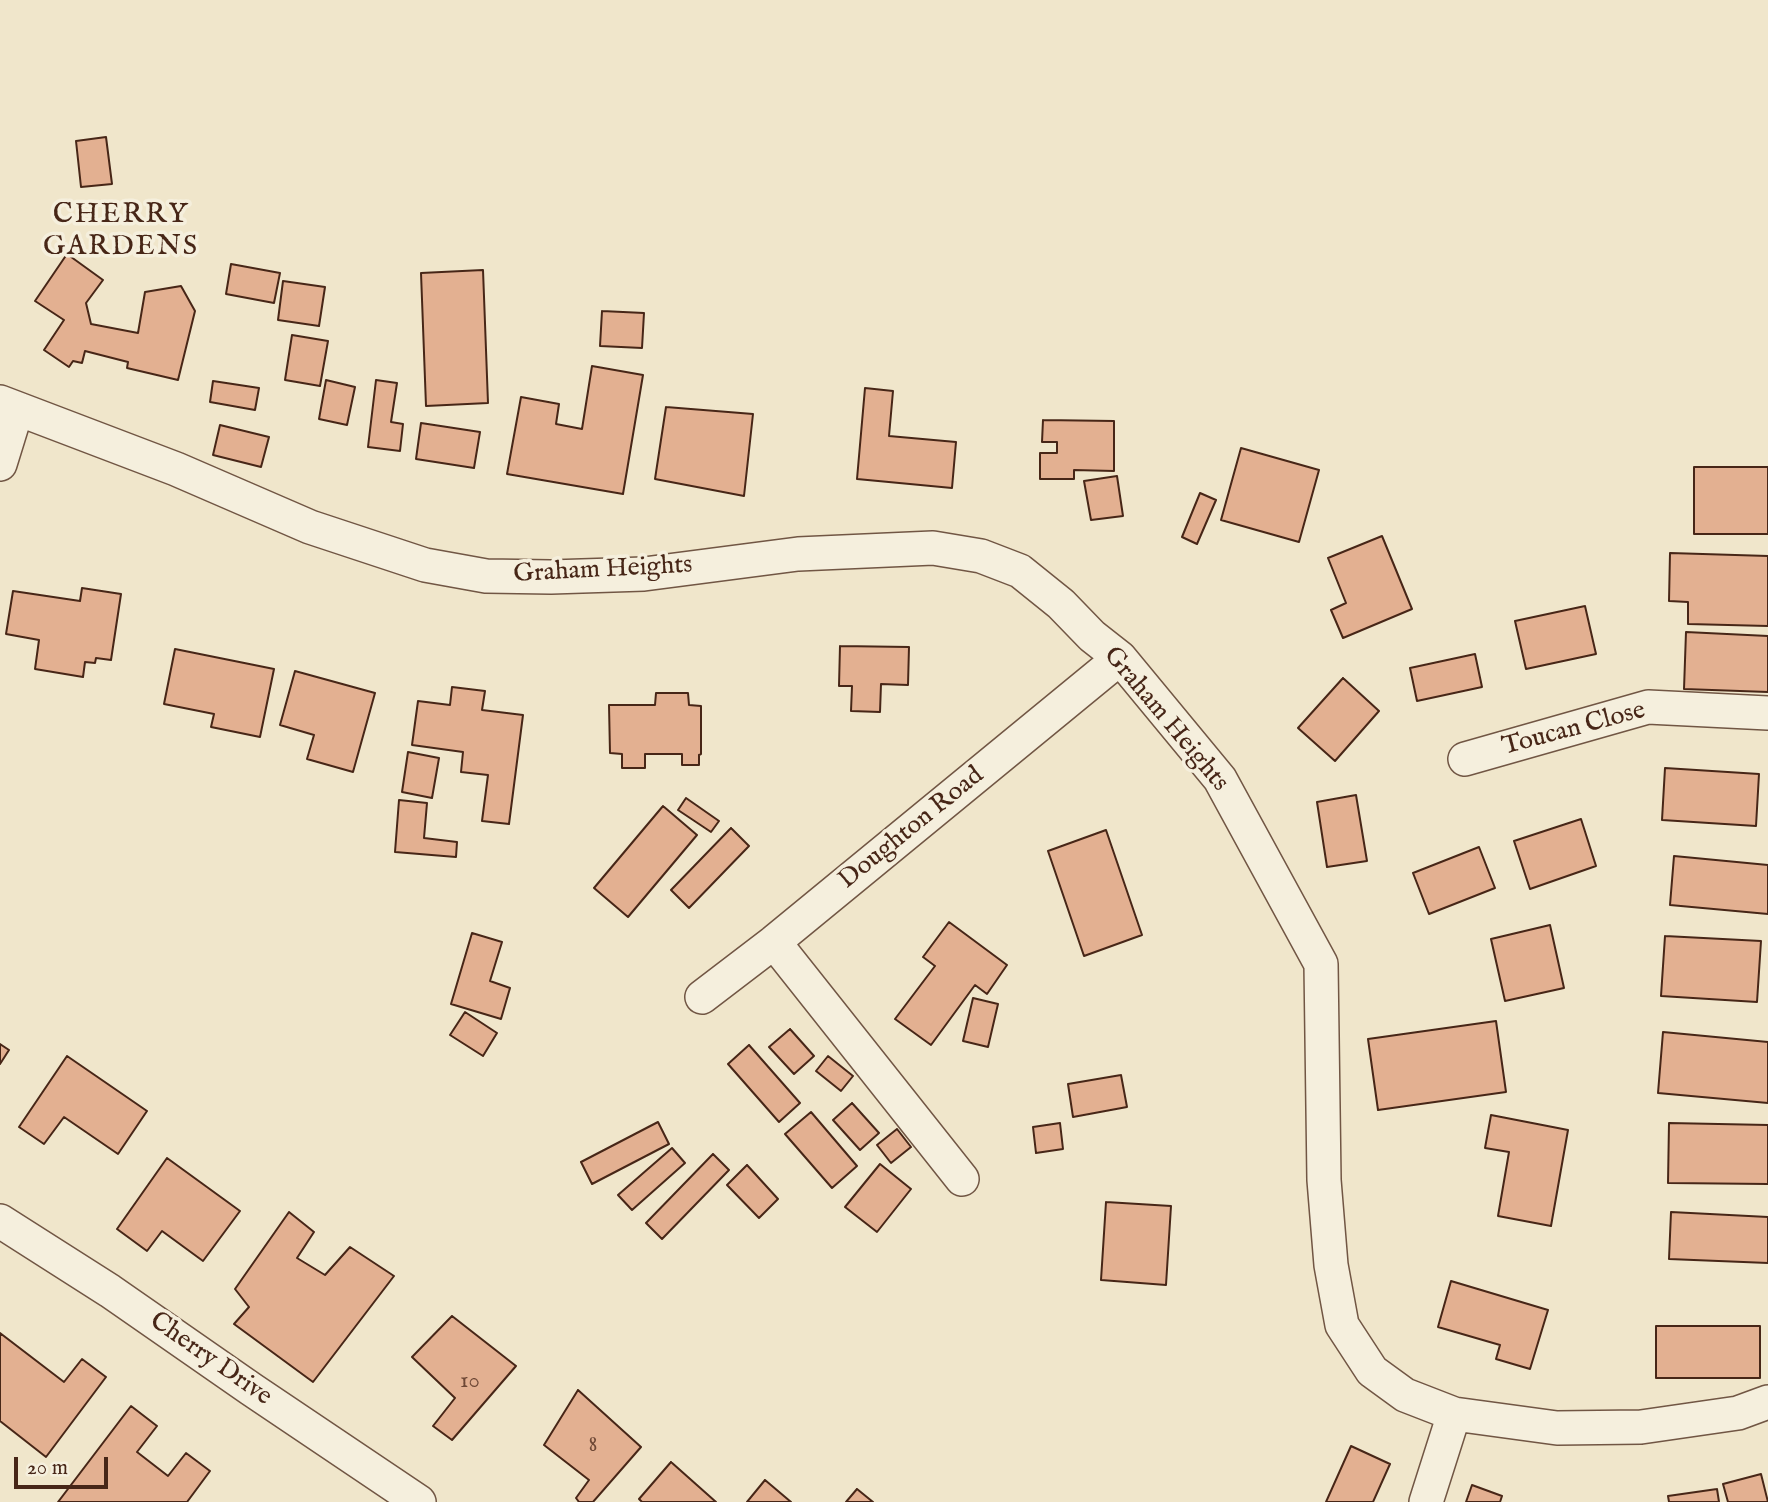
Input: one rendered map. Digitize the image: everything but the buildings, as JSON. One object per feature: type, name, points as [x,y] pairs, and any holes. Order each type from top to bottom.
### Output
[{"type":"street","points":[[0,464],[9,406]]},
{"type":"street","name":"Graham Heights","points":[[9,406],[176,469],[310,527],[425,565],[486,576],[644,574],[798,554],[933,548],[981,556],[1020,571],[1120,658],[1220,779],[1321,964],[1324,1180],[1331,1265],[1342,1325],[1372,1371],[1405,1395],[1454,1414],[1557,1428],[1641,1427],[1738,1413],[1768,1402]]},
{"type":"street","name":"Doughton Road","points":[[702,997],[774,942],[1120,658]]},
{"type":"street","name":"Toucan Close","points":[[1465,759],[1648,707],[1768,713]]},
{"type":"street","points":[[774,942],[962,1179]]},
{"type":"street","name":"Cherry Drive","points":[[0,1221],[110,1291],[419,1502]]},
{"type":"street","points":[[1426,1502],[1454,1414]]},
{"type":"district","name":"CHERRY GARDENS","points":[[121,232]]}]
